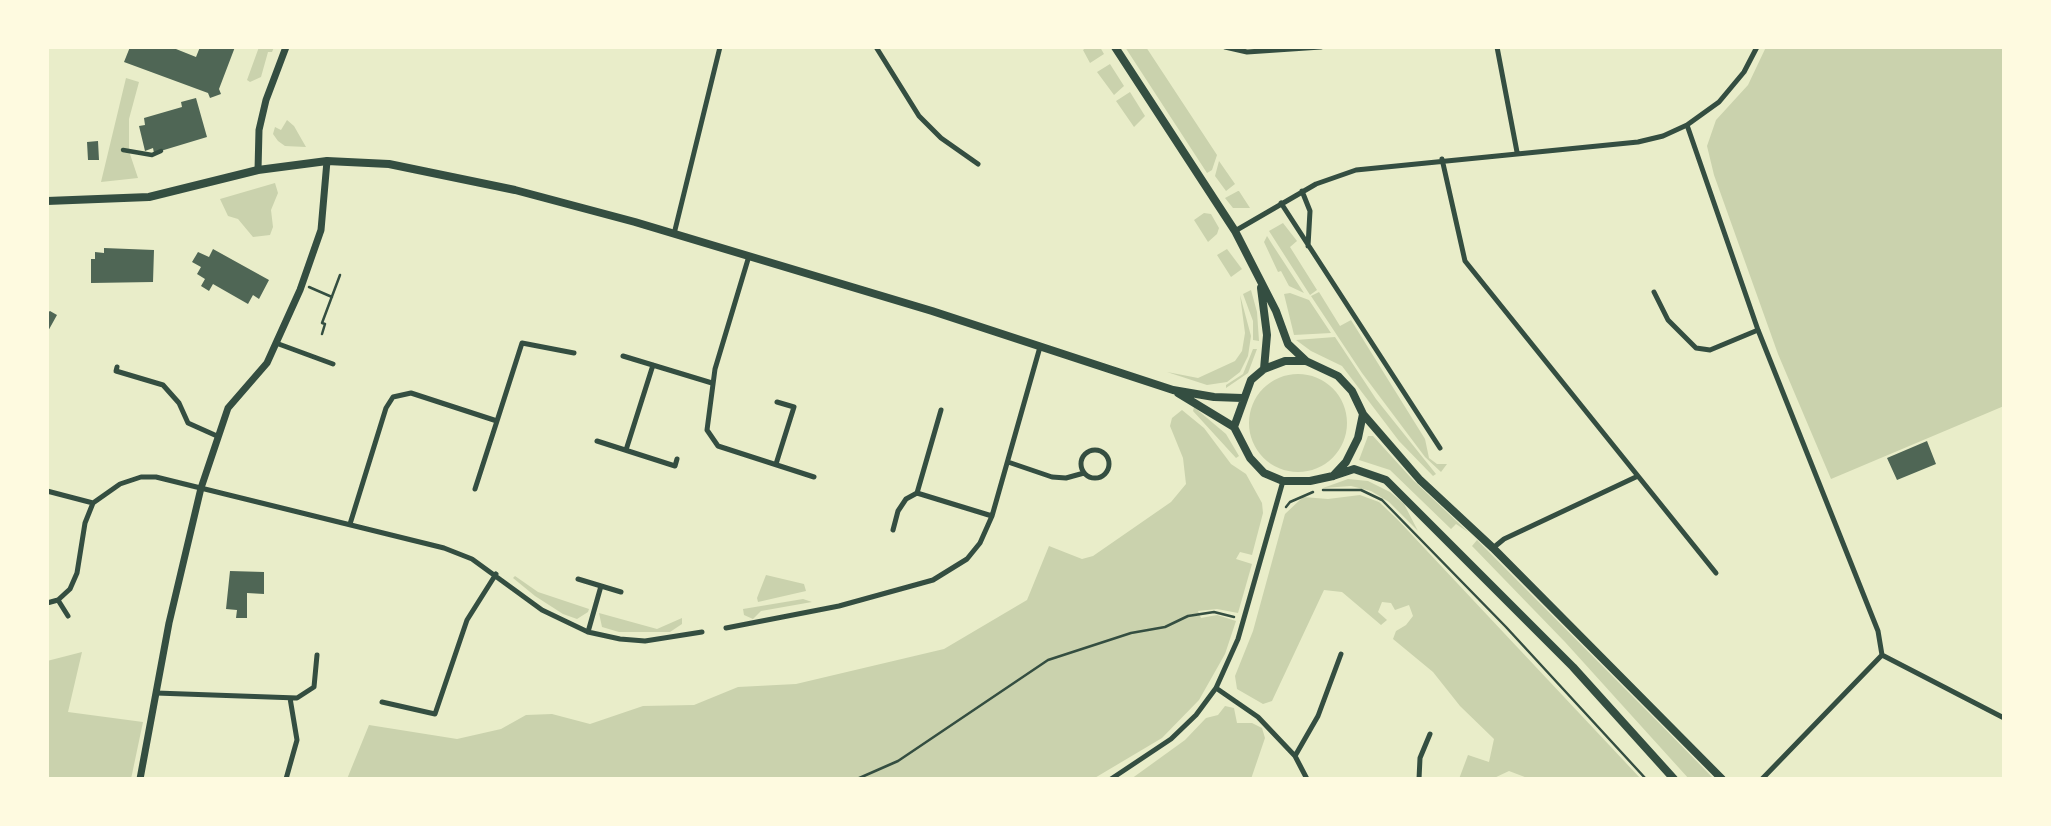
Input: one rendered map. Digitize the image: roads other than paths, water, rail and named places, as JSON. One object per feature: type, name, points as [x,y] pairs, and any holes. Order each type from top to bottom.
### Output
[{"type":"main road","points":[[1115,47],[1235,231],[1288,344],[1306,361],[1338,376],[1352,391],[1363,414],[1420,480],[1493,548],[1722,779]]},
{"type":"main road","points":[[47,201],[149,197],[258,170],[327,161],[389,164],[451,175],[674,234],[1173,390],[1214,397],[1242,398]]},
{"type":"main road","points":[[1260,284],[1267,335],[1264,369]]},
{"type":"main road","points":[[1234,427],[1242,398],[1251,380],[1264,369],[1285,361],[1306,361]]},
{"type":"main road","points":[[1173,390],[1234,427],[1250,458],[1264,473],[1283,481],[1310,481],[1354,469],[1373,473],[1400,491],[1573,667],[1674,779]]},
{"type":"main road","points":[[1333,476],[1346,462],[1358,439],[1363,414]]},
{"type":"street","points":[[258,170],[259,130],[266,100],[286,47]]},
{"type":"street","points":[[674,234],[720,47]]},
{"type":"street","points":[[876,47],[919,116],[941,138],[978,164]]},
{"type":"street","points":[[1225,47],[1247,52],[1321,47]]},
{"type":"street","points":[[1497,47],[1517,152]]},
{"type":"street","points":[[1235,231],[1302,191],[1356,170],[1442,159],[1638,142],[1687,125],[1728,93],[1744,72],[1757,47]]},
{"type":"street","points":[[1687,125],[1758,330],[1878,631],[1882,655]]},
{"type":"street","points":[[123,150],[152,155],[161,151]]},
{"type":"street","points":[[1442,159],[1465,261],[1716,573]]},
{"type":"street","points":[[140,779],[201,488],[228,408],[267,363],[302,284],[321,230],[327,161]]},
{"type":"street","points":[[1302,191],[1310,211],[1308,246]]},
{"type":"street","points":[[1281,203],[1440,448]]},
{"type":"street","points":[[749,256],[712,383],[707,429],[713,442],[814,477]]},
{"type":"street","points":[[1654,292],[1668,320],[1696,348],[1710,351],[1758,330]]},
{"type":"street","points":[[475,489],[522,343],[574,353]]},
{"type":"street","points":[[276,344],[333,364]]},
{"type":"street","points":[[726,628],[839,606],[933,580],[967,559],[980,543],[992,516],[1040,347]]},
{"type":"street","points":[[623,355],[712,383]]},
{"type":"street","points":[[626,450],[653,365]]},
{"type":"street","points":[[117,367],[116,371],[163,385],[179,404],[188,423],[217,436]]},
{"type":"street","points":[[350,524],[386,408],[393,397],[411,393],[496,421]]},
{"type":"street","points":[[776,464],[793,407],[778,402]]},
{"type":"street","points":[[893,530],[898,511],[906,499],[917,493],[942,410]]},
{"type":"street","points":[[597,441],[675,466],[677,458]]},
{"type":"street","points":[[1008,462],[1052,477],[1066,478],[1084,473],[1093,478],[1105,474],[1109,463],[1104,452],[1095,449],[1084,454],[1080,464],[1084,473]]},
{"type":"street","points":[[1493,548],[1504,539],[1638,476]]},
{"type":"street","points":[[47,603],[58,600],[70,589],[77,573],[85,523],[93,503],[120,484],[141,477],[172,479],[444,548],[472,559],[542,610],[588,632],[645,641],[702,632]]},
{"type":"street","points":[[1111,779],[1171,739],[1196,715],[1216,688],[1232,656],[1283,481]]},
{"type":"street","points":[[47,491],[93,503]]},
{"type":"street","points":[[917,493],[992,516]]},
{"type":"street","points":[[382,702],[435,714],[467,620],[496,574]]},
{"type":"street","points":[[578,579],[621,593]]},
{"type":"street","points":[[588,632],[601,586]]},
{"type":"street","points":[[58,600],[68,616]]},
{"type":"street","points":[[1294,756],[1318,716],[1341,654]]},
{"type":"street","points":[[156,693],[290,698],[303,696],[314,687],[317,655]]},
{"type":"street","points":[[1882,655],[2004,718]]},
{"type":"street","points":[[1762,779],[1882,655]]},
{"type":"street","points":[[1216,688],[1258,717],[1294,756],[1307,779]]},
{"type":"street","points":[[286,779],[297,740],[290,698]]},
{"type":"street","points":[[1419,779],[1420,758],[1430,734]]}]
